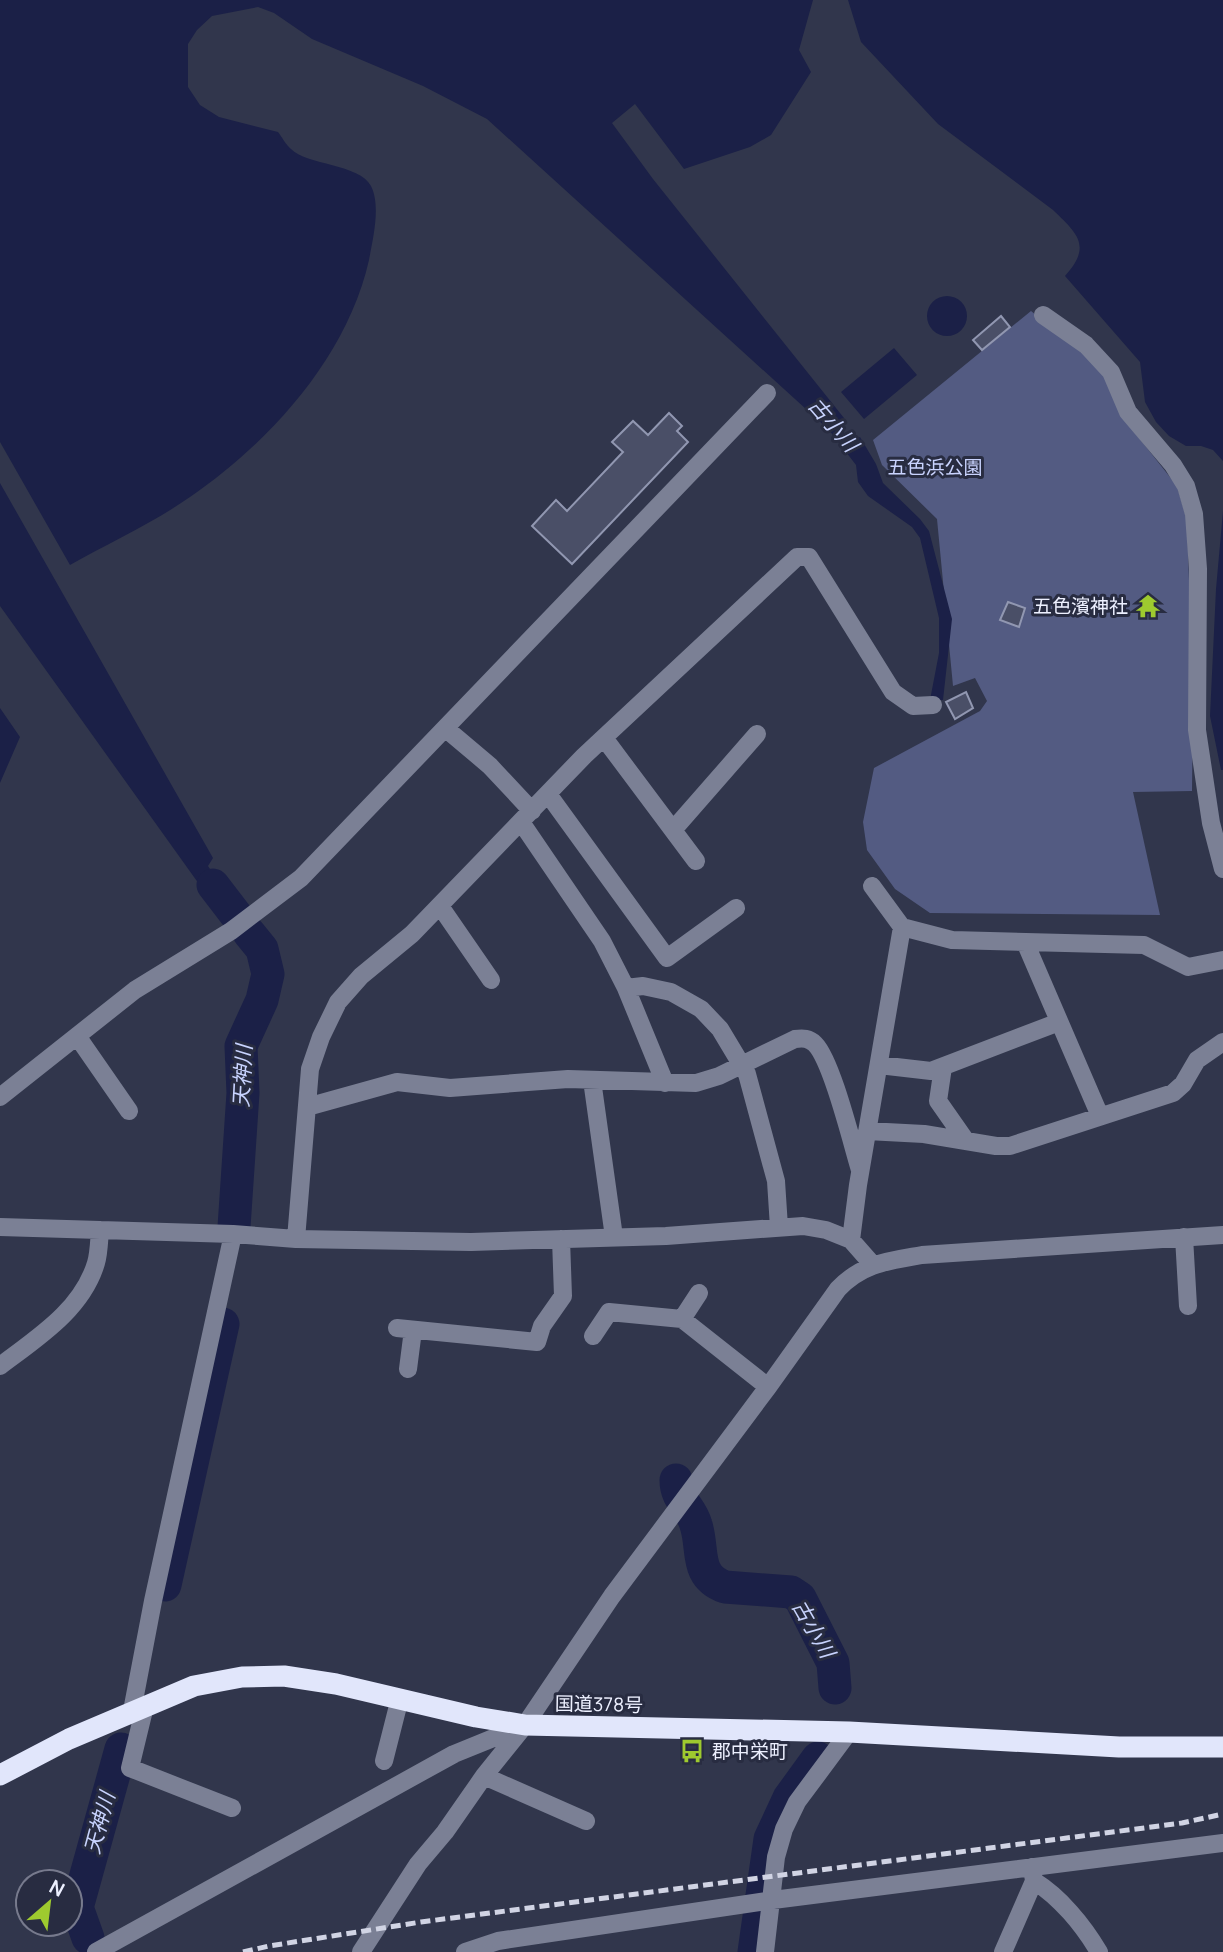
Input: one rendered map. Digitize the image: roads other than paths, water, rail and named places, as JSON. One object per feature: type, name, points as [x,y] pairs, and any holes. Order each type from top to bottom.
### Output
[{"type":"highway","name":"国道378号","points":[[0,1775],[69,1740],[194,1686],[242,1677],[284,1676],[336,1684],[476,1717],[525,1725],[849,1732],[1119,1747],[1223,1747]]},
{"type":"street","points":[[1043,315],[1086,345],[1111,372],[1128,412],[1173,465],[1186,486],[1194,514],[1198,569],[1197,730],[1211,823],[1223,869]]},
{"type":"street","points":[[0,1097],[135,990],[231,931],[301,878],[767,393]]},
{"type":"street","points":[[296,1239],[310,1069],[321,1037],[338,1002],[361,976],[412,934],[604,738],[797,557],[809,557],[893,692],[913,706],[933,705]]},
{"type":"street","points":[[445,727],[490,766],[526,817],[602,941],[626,988],[665,1083]]},
{"type":"street","points":[[673,830],[757,734]]},
{"type":"street","points":[[604,738],[696,861]]},
{"type":"street","points":[[548,794],[667,958],[736,908]]},
{"type":"street","points":[[872,886],[902,927],[952,940],[1144,946],[1188,967],[1223,960]]},
{"type":"street","points":[[440,906],[491,980]]},
{"type":"street","points":[[851,1240],[860,1170],[902,927]]},
{"type":"street","points":[[1025,942],[1100,1116]]},
{"type":"street","points":[[626,988],[643,986],[671,992],[701,1009],[720,1029],[743,1065],[776,1181],[779,1227]]},
{"type":"street","points":[[879,1065],[931,1071],[1059,1022]]},
{"type":"street","points":[[76,1036],[129,1111]]},
{"type":"street","points":[[307,1107],[397,1082],[450,1088],[568,1079],[696,1083],[719,1076],[804,1037],[815,1043],[825,1060],[860,1170]]},
{"type":"street","points":[[867,1131],[924,1134],[1010,1146],[1173,1093],[1183,1084],[1197,1060],[1223,1042]]},
{"type":"street","points":[[943,1067],[938,1101],[966,1141]]},
{"type":"street","points":[[592,1080],[614,1237]]},
{"type":"street","points":[[0,1227],[233,1234],[296,1239],[471,1242],[666,1236],[803,1226],[826,1230],[851,1240],[873,1265]]},
{"type":"street","points":[[0,1366],[65,1315],[78,1298],[97,1262],[100,1230]]},
{"type":"street","points":[[232,1808],[130,1768],[153,1601],[233,1234]]},
{"type":"street","points":[[361,1952],[418,1864],[525,1725],[612,1596],[851,1275],[873,1265],[922,1255],[1223,1235]]},
{"type":"street","points":[[1184,1237],[1188,1306]]},
{"type":"street","points":[[408,1369],[405,1329],[537,1342],[542,1326],[563,1296],[561,1239]]},
{"type":"street","points":[[682,1319],[699,1293]]},
{"type":"street","points":[[593,1336],[609,1312],[682,1319],[768,1387]]},
{"type":"street","points":[[384,1761],[400,1698]]},
{"type":"street","points":[[96,1952],[454,1754],[525,1725]]},
{"type":"street","points":[[765,1952],[776,1857],[784,1829],[797,1802],[849,1732]]},
{"type":"street","points":[[484,1776],[586,1821]]},
{"type":"street","points":[[465,1952],[498,1941],[773,1900],[1033,1874],[1223,1843]]},
{"type":"street","points":[[1003,1952],[1033,1874]]},
{"type":"street","points":[[1033,1874],[1083,1928],[1098,1952]]},
{"type":"water","points":[[0,0],[813,0],[799,50],[811,72],[771,135],[750,147],[684,169],[635,104],[612,123],[653,179],[844,418],[844,435],[853,443],[860,437],[876,464],[883,483],[929,531],[952,619],[943,700],[930,700],[939,653],[939,618],[920,538],[912,527],[868,496],[858,482],[856,465],[829,430],[487,119],[423,86],[312,39],[274,13],[258,7],[212,16],[197,30],[188,44],[188,87],[200,105],[219,117],[278,132],[298,154],[356,173],[371,186],[375,222],[369,260],[358,296],[324,363],[302,394],[249,450],[220,475],[176,506],[70,565],[0,442]]},
{"type":"water","points":[[848,0],[1223,0],[1223,461],[1213,450],[1201,446],[1186,446],[1169,436],[1156,422],[1145,402],[1140,362],[1065,276],[1073,266],[1080,248],[1069,226],[1053,210],[938,124],[861,42]]},
{"type":"water","points":[[947,296],[955,297],[961,302],[966,308],[966,324],[961,330],[955,335],[947,336],[939,335],[933,330],[928,324],[927,316],[928,308],[933,302],[939,297]]},
{"type":"water","points":[[894,348],[917,375],[864,419],[841,392]]},
{"type":"water","points":[[0,483],[213,858],[208,866],[218,881],[204,891],[0,606]]},
{"type":"water","points":[[1223,511],[1223,770],[1221,770],[1210,716]]},
{"type":"water","points":[[0,708],[20,737],[0,783]]},
{"type":"waterway","name":"天神川","points":[[213,885],[236,915]]},
{"type":"waterway","name":"天神川","points":[[234,1227],[243,1093],[241,1046],[262,1000],[268,974],[262,949],[249,933]]},
{"type":"waterway","name":"天神川","points":[[165,1585],[223,1324]]},
{"type":"waterway","name":"古小川","points":[[676,1480],[678,1493],[696,1525],[704,1569],[709,1576],[725,1587],[791,1592],[800,1598],[833,1663],[835,1688]]},
{"type":"waterway","name":"天神川","points":[[88,1938],[78,1904],[121,1749]]},
{"type":"waterway","name":"古小川","points":[[754,1952],[770,1839],[789,1798],[818,1758]]},
{"type":"railway","points":[[243,1952],[421,1922],[1182,1823],[1223,1814]]},
{"type":"place","name":"五色濱神社","points":[[1148,606]]},
{"type":"place","name":"郡中栄町","points":[[692,1751]]},
{"type":"park label","name":"五色浜公園","points":[[935,467]]}]
